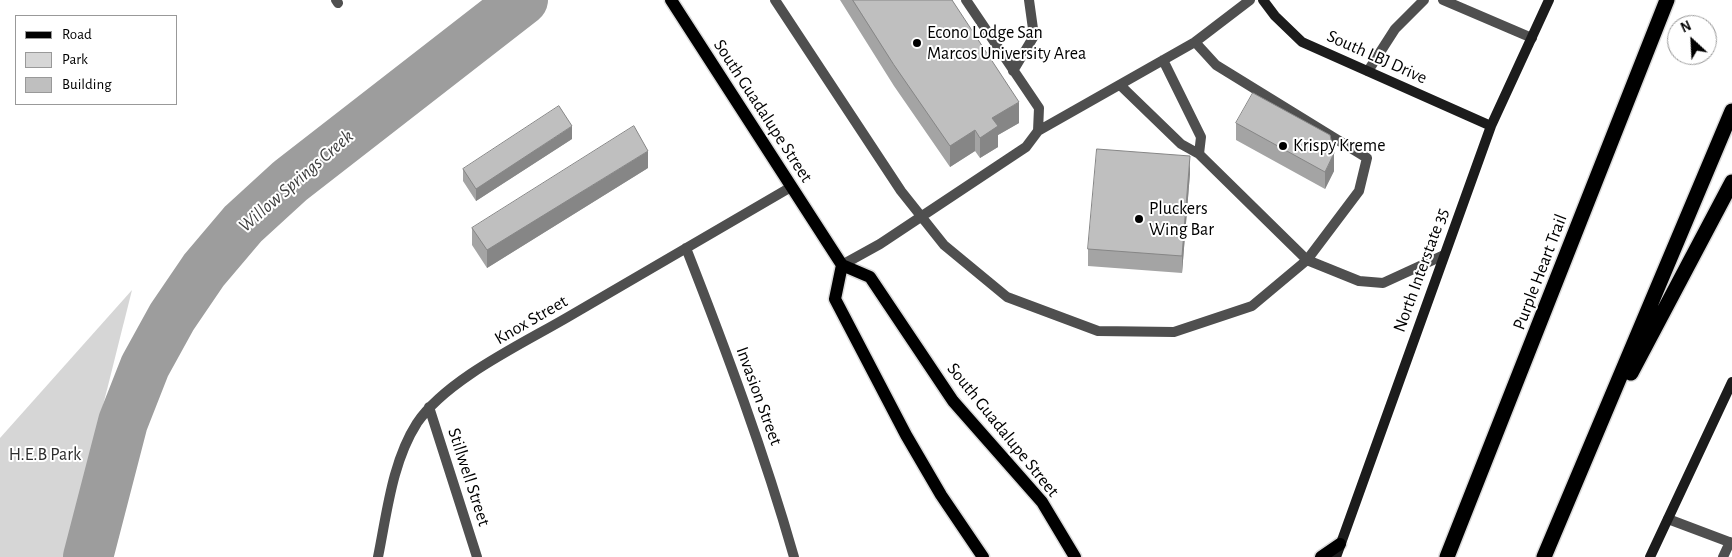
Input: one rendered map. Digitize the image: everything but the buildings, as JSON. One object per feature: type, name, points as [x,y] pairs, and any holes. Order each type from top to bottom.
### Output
[{"type":"highway","name":"Purple Heart Trail","points":[[1447,557],[1666,0]]},
{"type":"highway","points":[[1544,557],[1732,111]]},
{"type":"highway","points":[[1584,461],[1732,182]]},
{"type":"main road","name":"South Guadalupe Street","points":[[671,0],[842,265],[870,277],[953,401],[1042,502],[1075,557]]},
{"type":"main road","name":"South LBJ Drive","points":[[1263,0],[1275,16],[1302,42],[1491,126]]},
{"type":"main road","name":"North Interstate 35","points":[[1336,557],[1491,126],[1549,0]]},
{"type":"main road","points":[[842,265],[835,299],[906,435],[941,495],[983,557]]},
{"type":"main road","points":[[1650,557],[1732,382]]},
{"type":"main road","points":[[1321,557],[1340,544]]},
{"type":"street","points":[[775,0],[901,190],[944,245],[1007,297],[1098,331],[1174,332],[1252,306],[1307,260],[1360,191],[1367,158],[1216,65],[1195,42]]},
{"type":"street","points":[[966,0],[1038,108],[1038,131]]},
{"type":"street","points":[[1013,71],[1034,36],[1029,0]]},
{"type":"street","points":[[842,265],[922,217],[1026,146],[1038,131],[1195,42],[1250,0]]},
{"type":"street","points":[[1368,71],[1395,29],[1424,0]]},
{"type":"street","points":[[1443,0],[1532,38]]},
{"type":"street","points":[[1163,60],[1201,137],[1199,154]]},
{"type":"street","points":[[1120,85],[1181,144],[1199,154],[1307,260],[1359,281],[1383,283],[1444,255]]},
{"type":"street","name":"Knox Street","points":[[378,557],[393,481],[400,460],[417,424],[429,408],[486,365],[791,187]]},
{"type":"street","name":"Invasion Street","points":[[686,248],[736,374],[772,482],[794,557]]},
{"type":"street","name":"Stillwell Street","points":[[429,408],[477,557]]},
{"type":"street","points":[[1668,519],[1731,542],[1723,557]]},
{"type":"green space","name":"H.E.B Park","points":[[132,290],[65,557],[0,557],[0,438]]},
{"type":"waterway","name":"Willow Springs Creek","points":[[88,557],[123,422],[145,366],[172,317],[204,270],[243,224],[290,181],[523,0]]},
{"type":"place","name":"Econo Lodge San Marcos University Area","points":[[917,43]]},
{"type":"place","name":"Krispy Kreme","points":[[1283,146]]},
{"type":"place","name":"Pluckers Wing Bar","points":[[1139,219]]}]
